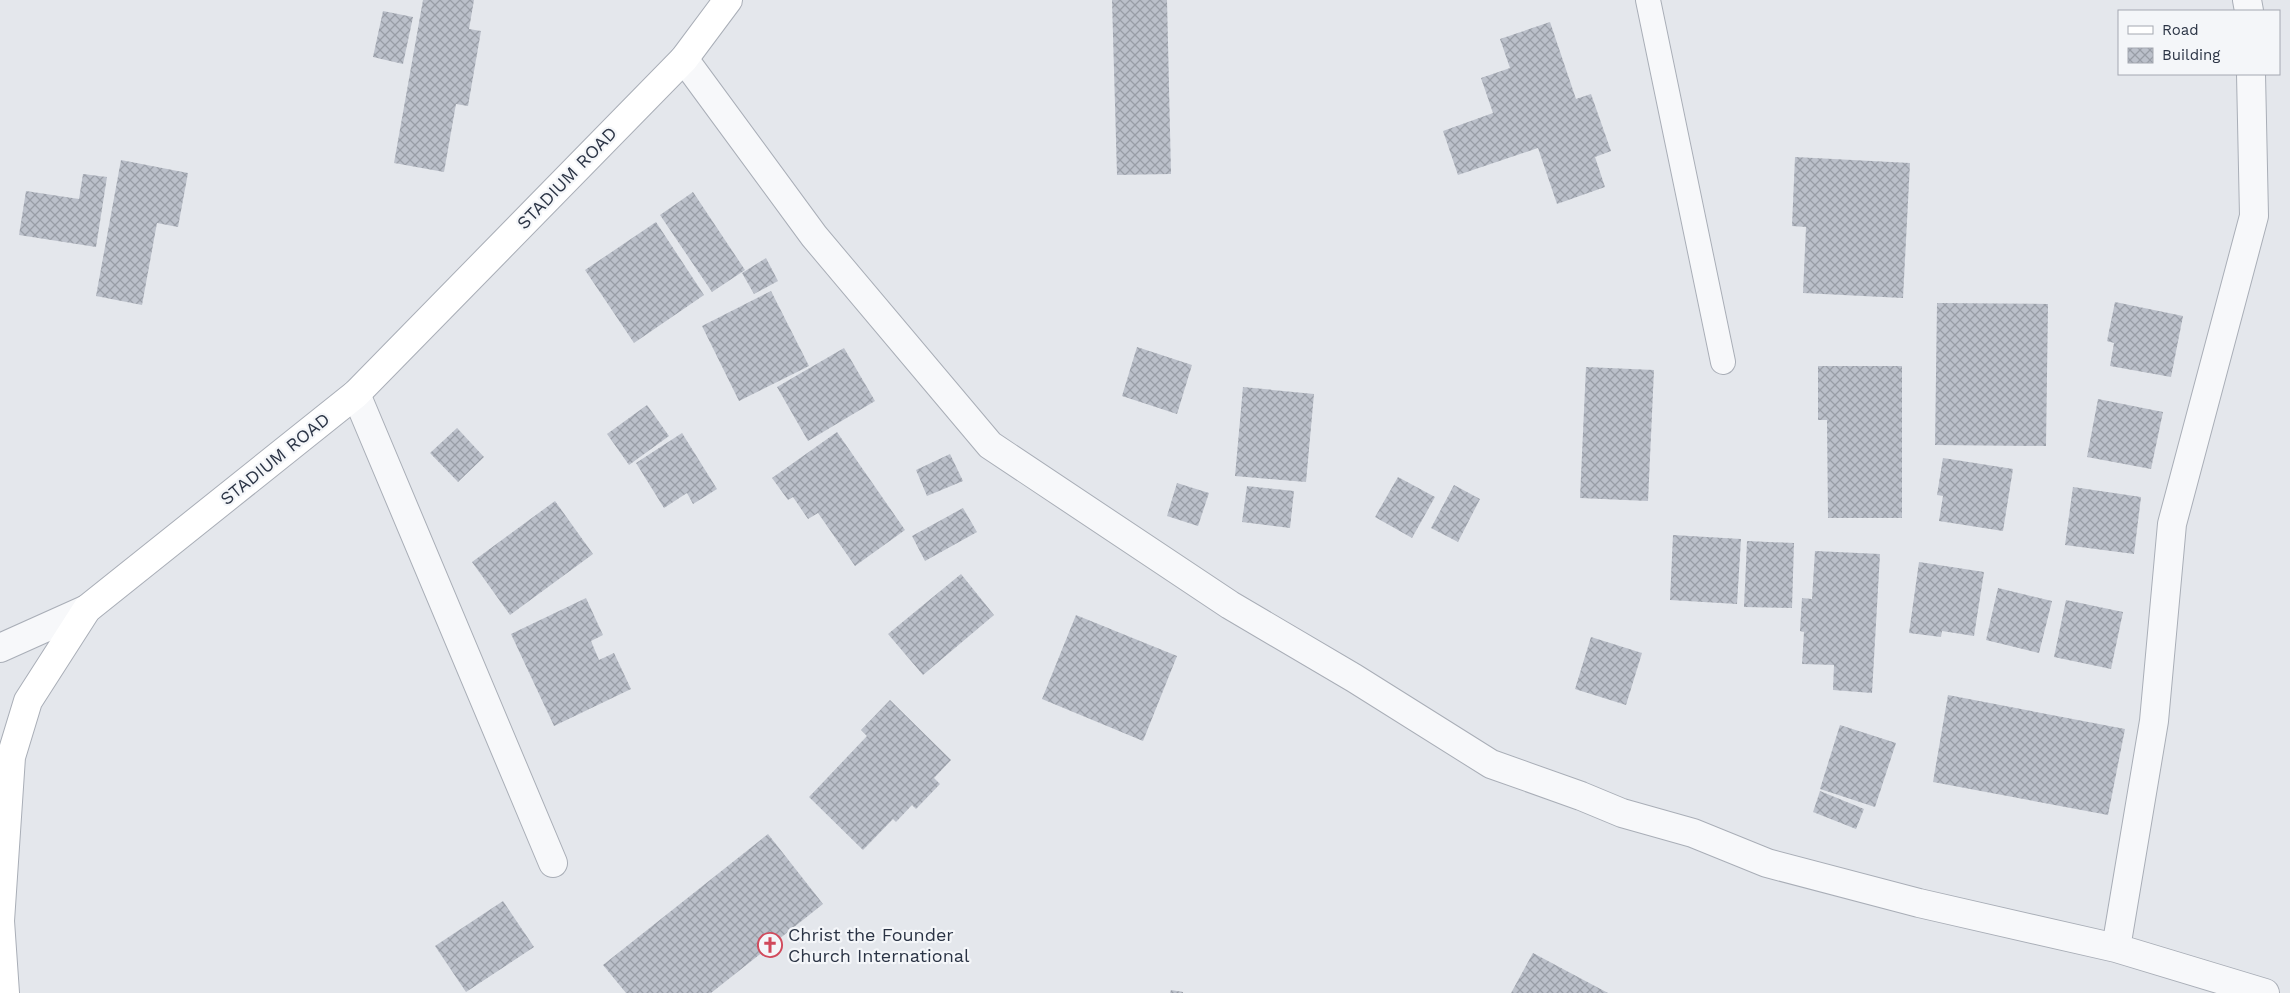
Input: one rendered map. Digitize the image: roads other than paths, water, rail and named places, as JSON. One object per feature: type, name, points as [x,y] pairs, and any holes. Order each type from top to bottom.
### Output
[{"type":"main road","name":"STADIUM ROAD","points":[[5,993],[0,920],[11,757],[28,701],[87,609],[356,394],[684,59],[728,0]]},
{"type":"street","points":[[684,59],[814,236],[990,445],[1230,605],[1354,678],[1492,764],[1622,813],[1693,833],[1768,863],[1919,903],[2116,948],[2265,993]]},
{"type":"street","points":[[2116,948],[2154,721],[2172,524],[2254,216],[2250,75]]},
{"type":"street","points":[[356,394],[553,863]]},
{"type":"street","points":[[0,648],[87,609]]},
{"type":"lane","points":[[1648,0],[1723,362]]},
{"type":"place","name":"Christ the Founder Church International","points":[[770,945]]}]
